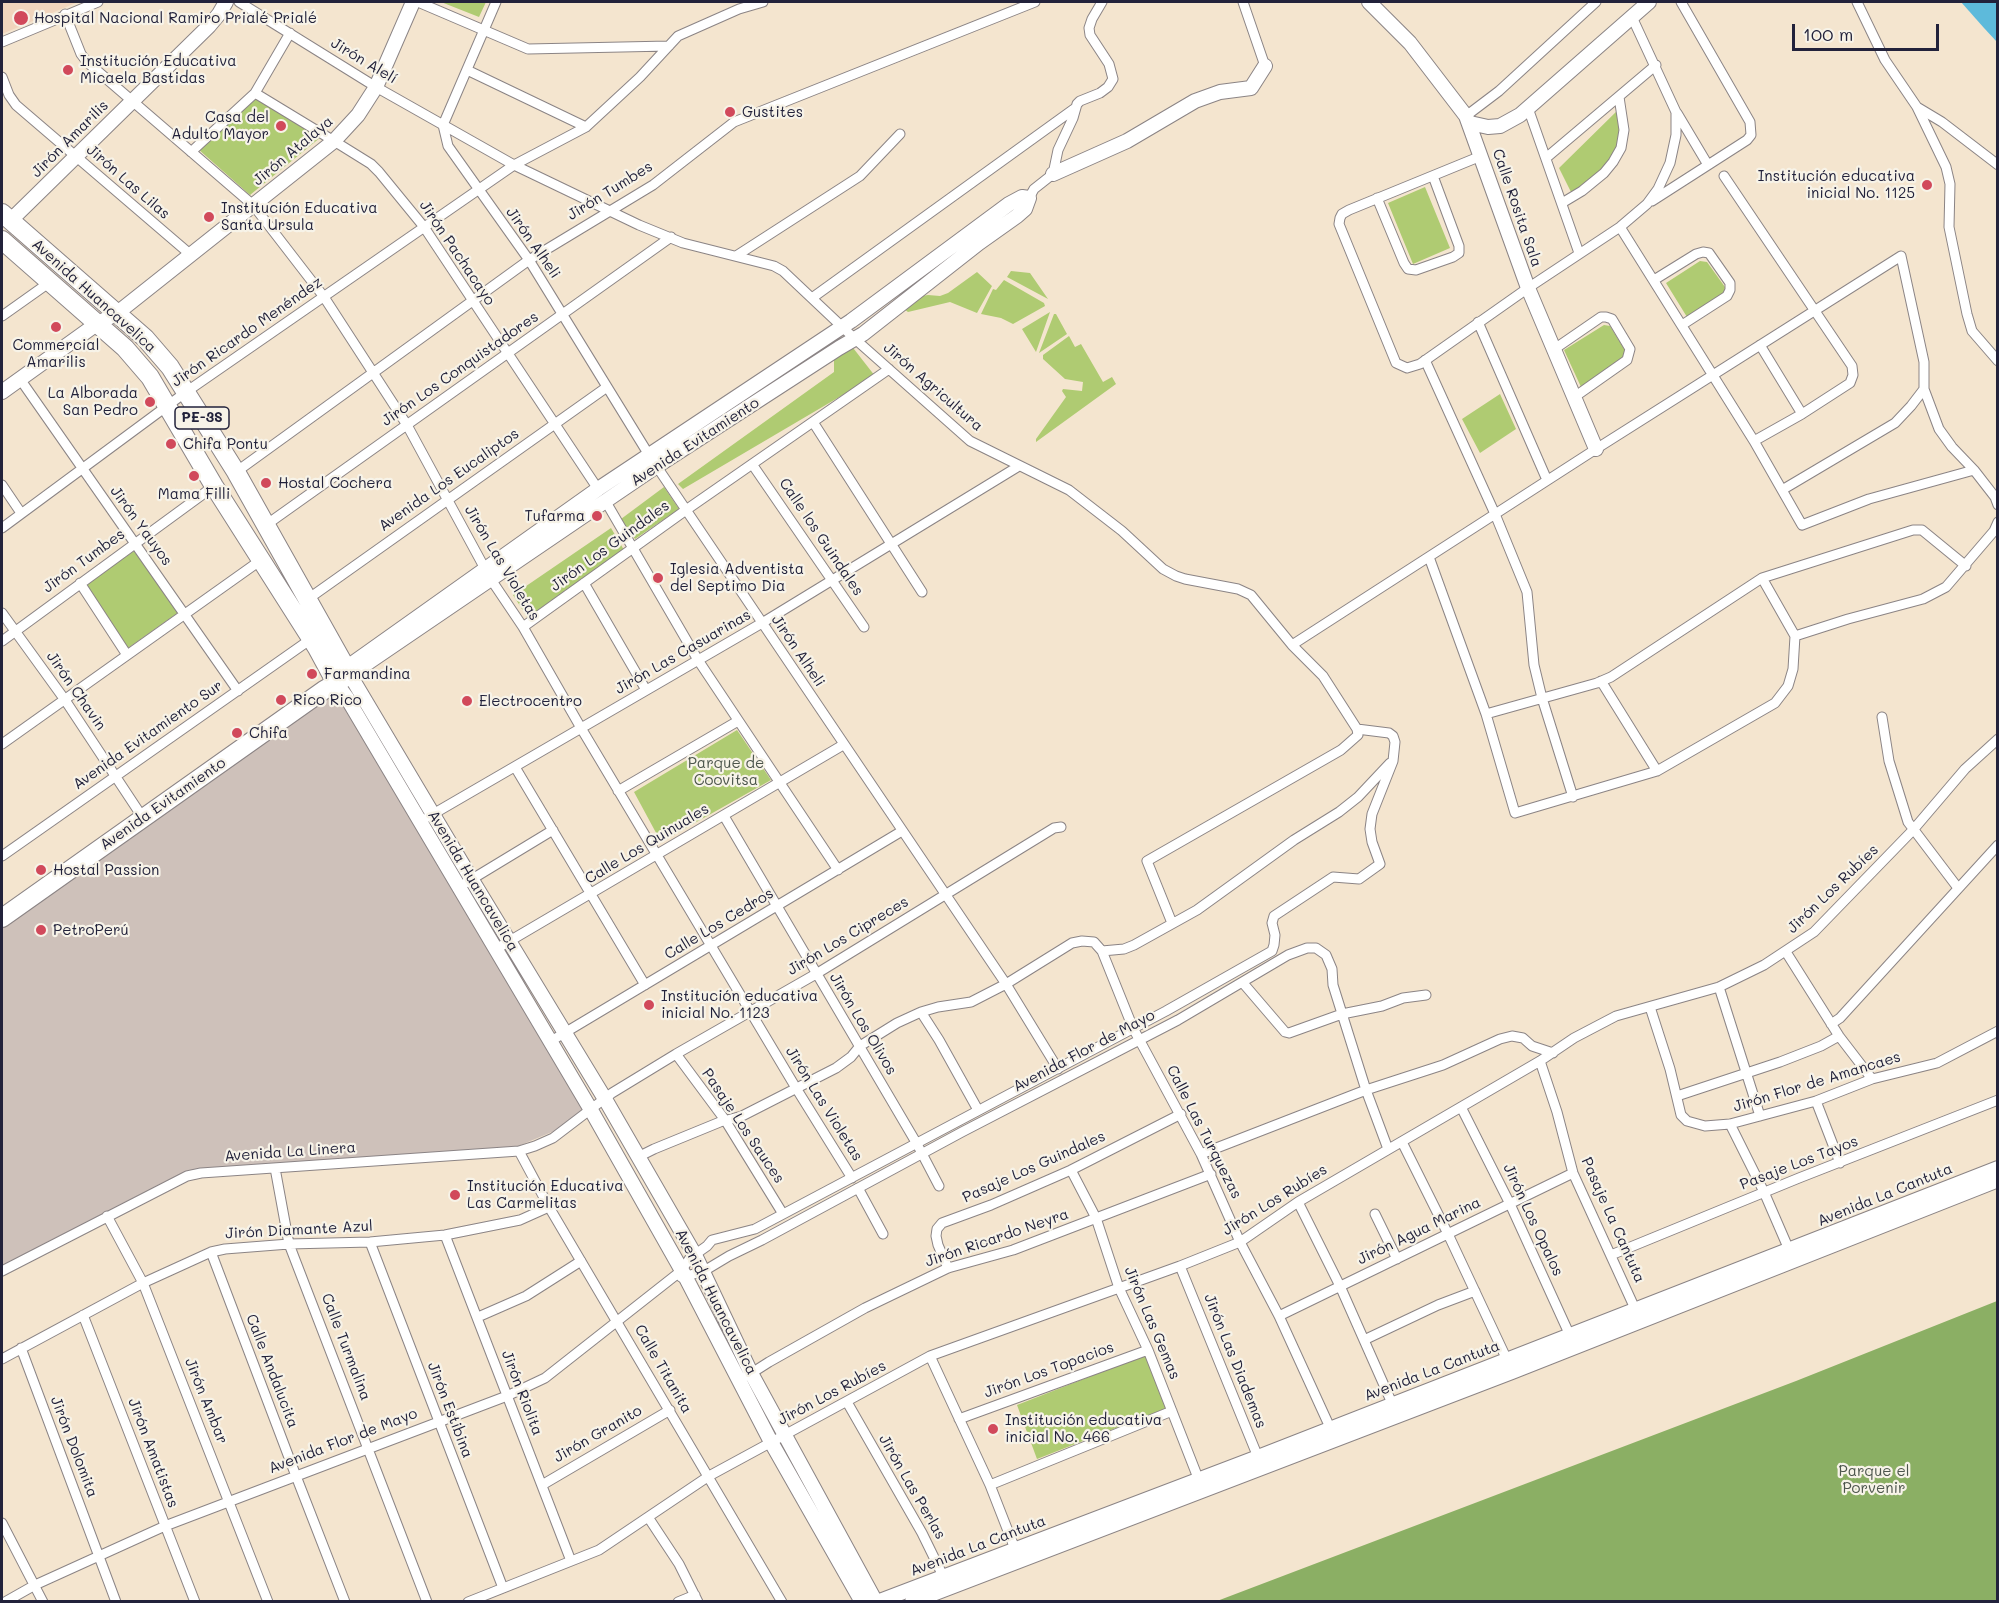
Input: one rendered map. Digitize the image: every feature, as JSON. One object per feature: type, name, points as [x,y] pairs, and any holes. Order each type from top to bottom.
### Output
[{"type":"highway","name":"Avenida Huancavelica","points":[[6,217],[145,338],[170,367],[236,471],[308,599],[338,678]]},
{"type":"highway","name":"Avenida Huancavelica","points":[[3,243],[98,323],[125,348],[150,377],[214,486],[338,678]]},
{"type":"highway","name":"Avenida Evitamiento","points":[[2,918],[338,678]]},
{"type":"main road","name":"Jirón Amarilis","points":[[6,217],[76,156],[208,26],[226,2]]},
{"type":"main road","name":"Jirón Atalaya","points":[[2,392],[98,323],[116,314],[334,141],[358,115],[376,87],[413,2]]},
{"type":"main road","name":"Calle Rosita Sala","points":[[1369,2],[1410,43],[1468,119],[1528,288],[1596,448]]},
{"type":"main road","points":[[1468,119],[1488,127],[1500,126],[1520,115],[1631,15],[1649,2]]},
{"type":"main road","points":[[1053,174],[1127,141],[1195,101],[1220,92],[1251,88],[1265,66]]},
{"type":"main road","name":"Avenida Evitamiento","points":[[338,678],[487,573],[597,489],[653,461],[863,334],[1017,216],[1025,209],[1029,198],[1022,197],[1009,204],[653,461],[606,502],[487,573]]},
{"type":"main road","name":"Avenida Huancavelica","points":[[338,678],[433,814],[496,949],[591,1110],[771,1442],[862,1602]]},
{"type":"main road","name":"Avenida Huancavelica","points":[[338,678],[347,698],[420,821],[510,942],[605,1099],[704,1271],[751,1373],[876,1602]]},
{"type":"main road","name":"Avenida La Cantuta","points":[[876,1602],[946,1583],[1510,1366],[1792,1255],[1998,1168]]},
{"type":"main road","name":"Avenida La Cantuta","points":[[1792,1255],[1998,1180]]},
{"type":"main road","name":"Avenida La Cantuta","points":[[912,1602],[946,1583]]},
{"type":"street","points":[[2,42],[98,2]]},
{"type":"street","name":"Jirón Alelí","points":[[239,2],[376,87],[443,125]]},
{"type":"street","points":[[418,2],[528,49],[669,46]]},
{"type":"street","points":[[443,125],[496,2]]},
{"type":"street","name":"Jirón Ricardo Menéndez","points":[[2,528],[186,392],[513,165],[586,127],[640,77],[678,36],[739,9],[763,2]]},
{"type":"street","name":"Jirón Tumbes","points":[[236,471],[529,260],[653,184],[734,122],[1035,2]]},
{"type":"street","points":[[812,298],[1074,109],[1080,101],[1108,87],[1113,79],[1109,64],[1090,35],[1089,28],[1102,2]]},
{"type":"street","points":[[1243,2],[1265,66]]},
{"type":"street","points":[[1468,119],[1596,2]]},
{"type":"street","points":[[1481,156],[1342,214],[1339,224],[1396,363],[1407,368],[1414,367],[1425,360],[1620,227],[1647,204],[1747,140],[1751,135],[1749,122],[1681,2]]},
{"type":"street","points":[[1857,2],[1885,60],[1917,107],[1937,145],[1950,184],[1949,227],[1972,331],[1998,361]]},
{"type":"street","name":"Jirón Las Violetas","points":[[65,14],[81,54],[87,62],[253,205],[324,297],[407,425],[487,573],[523,627],[618,791],[852,1178]]},
{"type":"street","points":[[1631,15],[1676,112],[1708,165]]},
{"type":"street","points":[[191,152],[255,93],[290,33]]},
{"type":"street","points":[[1546,158],[1656,65]]},
{"type":"street","points":[[467,70],[586,127]]},
{"type":"street","name":"Jirón Las Lilas","points":[[2,77],[16,105],[190,255]]},
{"type":"street","name":"Jirón Pachacayo","points":[[255,93],[371,164],[379,172],[424,227],[597,489]]},
{"type":"street","points":[[1562,202],[1582,191],[1604,173],[1621,148],[1624,130],[1619,97]]},
{"type":"street","points":[[1917,107],[1942,122],[1998,165]]},
{"type":"street","points":[[1528,108],[1579,253]]},
{"type":"street","points":[[1053,174],[1058,150],[1073,118],[1074,109]]},
{"type":"street","points":[[1647,204],[1658,189],[1670,164],[1676,135],[1676,112]]},
{"type":"street","name":"Jirón Agricultura","points":[[443,125],[513,165],[610,209],[639,225],[683,243],[774,266],[783,271],[855,339],[970,441],[1069,490],[1122,531],[1163,569],[1185,579],[1229,586],[1251,595],[1292,645],[1323,676],[1358,731]]},
{"type":"street","name":"Jirón Alheli","points":[[443,125],[448,146],[477,190],[529,260],[653,461],[1006,984],[1058,1070]]},
{"type":"street","points":[[736,256],[860,176],[900,134]]},
{"type":"street","name":"Avenida Evitamiento","points":[[1029,198],[1034,189],[1053,174]]},
{"type":"street","points":[[1377,198],[1408,269],[1416,270],[1453,257],[1459,253],[1460,246],[1433,176]]},
{"type":"street","points":[[1724,176],[1852,366],[1853,375],[1850,383],[1754,441]]},
{"type":"street","points":[[1620,227],[1754,441],[1802,525],[1869,500],[1974,470]]},
{"type":"street","name":"Jirón Los Conquistadores","points":[[266,525],[671,237]]},
{"type":"street","points":[[1654,280],[1703,252],[1709,253],[1730,283],[1727,296],[1682,325]]},
{"type":"street","points":[[1292,645],[1596,448],[1901,256],[1924,362],[1924,389],[1939,429],[1995,497],[1998,505]]},
{"type":"street","points":[[2,316],[50,282]]},
{"type":"street","points":[[1553,350],[1606,317],[1612,319],[1629,349],[1627,360],[1573,398]]},
{"type":"street","points":[[1478,322],[1547,480]]},
{"type":"street","points":[[1760,345],[1802,414]]},
{"type":"street","points":[[1425,360],[1495,514],[1527,592],[1534,664],[1542,698],[1573,797]]},
{"type":"street","name":"Jirón Los Guindales","points":[[523,627],[889,369]]},
{"type":"street","name":"Jirón Yauyos","points":[[20,379],[238,691]]},
{"type":"street","name":"Avenida Los Eucaliptos","points":[[308,599],[607,387]]},
{"type":"street","points":[[1782,490],[1895,423],[1924,389]]},
{"type":"street","points":[[813,422],[921,592]]},
{"type":"street","name":"Calle los Guindales","points":[[752,464],[864,627]]},
{"type":"street","name":"Jirón Las Casuarinas","points":[[420,821],[762,623],[1019,466]]},
{"type":"street","points":[[2,485],[21,513]]},
{"type":"street","name":"Jirón Tumbes","points":[[2,640],[214,486]]},
{"type":"street","points":[[606,502],[698,660],[838,870]]},
{"type":"street","points":[[1795,636],[1923,599],[1946,587],[1994,531],[1998,522]]},
{"type":"street","points":[[1486,714],[1611,677],[1762,578],[1913,530],[1922,530],[1966,566]]},
{"type":"street","points":[[1429,557],[1486,714],[1515,813],[1657,771],[1775,703],[1788,686],[1794,669],[1795,636],[1762,578]]},
{"type":"street","points":[[2,744],[261,560]]},
{"type":"street","points":[[80,583],[128,655]]},
{"type":"street","points":[[584,583],[646,690]]},
{"type":"street","name":"Jirón Chavin","points":[[2,614],[65,700],[143,818]]},
{"type":"street","name":"Avenida Evitamiento Sur","points":[[2,856],[311,639]]},
{"type":"street","points":[[1601,681],[1657,771]]},
{"type":"street","points":[[1882,717],[1889,761],[1908,822],[1958,888]]},
{"type":"street","points":[[618,791],[738,721]]},
{"type":"street","points":[[638,1157],[725,1120],[742,1116],[845,1063],[860,1046],[897,1023],[938,1007],[971,1002],[1006,984],[1072,943],[1088,941],[1099,945],[1102,951],[1124,949],[1197,910],[1294,840],[1358,798],[1393,761],[1395,741],[1392,734],[1358,731],[1357,737],[1341,750],[1147,861],[1172,923]]},
{"type":"street","name":"Jirón Los Rubíes","points":[[468,1602],[599,1550],[709,1476],[930,1356],[1180,1266],[1240,1242],[1298,1202],[1540,1061],[1574,1038],[1616,1016],[1719,987],[1764,965],[1814,932],[1913,830],[1965,769],[1998,739]]},
{"type":"street","name":"Calle Los Quinuales","points":[[496,949],[843,745]]},
{"type":"street","name":"Avenida Flor de Mayo","points":[[5,1602],[35,1585],[165,1526],[507,1396],[544,1378],[617,1320],[680,1275],[690,1258],[712,1240],[742,1234],[783,1214],[1058,1070],[1272,951],[1275,935],[1272,923],[1274,916],[1333,877],[1359,879],[1380,865],[1370,829],[1372,814],[1393,761]]},
{"type":"street","points":[[515,767],[645,985]]},
{"type":"street","name":"Jirón Los Olivos","points":[[724,816],[939,1185]]},
{"type":"street","name":"Jirón Los Cipreces","points":[[591,1110],[676,1054],[816,974],[1054,828],[1061,827]]},
{"type":"street","points":[[465,884],[553,830]]},
{"type":"street","name":"Calle Los Cedros","points":[[551,1041],[902,831]]},
{"type":"street","points":[[1831,1024],[1840,1018],[1998,845]]},
{"type":"street","name":"Avenida Flor de Mayo","points":[[680,1275],[704,1271],[1243,983],[1288,956],[1307,948],[1316,948],[1326,955],[1332,969],[1333,985],[1342,1014],[1388,1149]]},
{"type":"street","name":"Calle Las Turquezas","points":[[1102,951],[1132,1028],[1211,1174],[1240,1242],[1279,1316],[1332,1434]]},
{"type":"street","points":[[1786,952],[1839,1036],[1872,1079]]},
{"type":"street","points":[[1243,983],[1285,1032],[1289,1033],[1342,1014],[1382,1006],[1403,998],[1426,995]]},
{"type":"street","points":[[1719,987],[1760,1116]]},
{"type":"street","name":"Jirón Flor de Amancaes","points":[[1650,1007],[1681,1115],[1687,1121],[1705,1126],[1730,1124],[1816,1101],[1872,1079],[1936,1063],[1998,1031]]},
{"type":"street","points":[[921,1012],[978,1110]]},
{"type":"street","points":[[1201,1154],[1366,1090],[1443,1065],[1500,1039],[1512,1036],[1523,1038],[1532,1046],[1553,1053]]},
{"type":"street","points":[[1677,1096],[1811,1050],[1839,1036]]},
{"type":"street","name":"Pasaje Los Sauces","points":[[676,1054],[725,1120],[783,1214]]},
{"type":"street","name":"Pasaje La Cantuta","points":[[1540,1061],[1557,1112],[1573,1173],[1638,1316]]},
{"type":"street","name":"Pasaje Los Tayos","points":[[1611,1255],[1998,1100]]},
{"type":"street","points":[[1816,1101],[1840,1163]]},
{"type":"street","name":"Jirón Los Opalos","points":[[1461,1107],[1510,1204],[1573,1341]]},
{"type":"street","name":"Avenida La Linera","points":[[2,1271],[187,1176],[201,1173],[519,1151],[553,1138],[591,1110]]},
{"type":"street","name":"Pasaje Los Guindales","points":[[948,1268],[936,1236],[942,1223],[991,1205],[1071,1170],[1180,1114]]},
{"type":"street","points":[[1730,1124],[1792,1255]]},
{"type":"street","points":[[1402,1142],[1510,1366]]},
{"type":"street","name":"Calle Titanita","points":[[519,1151],[549,1207],[782,1602]]},
{"type":"street","name":"Calle Turmalina","points":[[275,1168],[290,1244],[427,1602]]},
{"type":"street","name":"Jirón Las Gemas","points":[[1071,1170],[1096,1218],[1119,1288],[1148,1350],[1200,1484]]},
{"type":"street","name":"Jirón Agua Marina","points":[[1279,1316],[1573,1173]]},
{"type":"street","name":"Jirón Ricardo Neyra","points":[[739,1382],[865,1308],[948,1268],[1013,1250],[1211,1174]]},
{"type":"street","points":[[858,1188],[883,1234]]},
{"type":"street","points":[[1298,1202],[1340,1286],[1395,1409]]},
{"type":"street","name":"Jirón Diamante Azul","points":[[2,1359],[143,1283],[211,1252],[290,1244],[370,1242],[445,1235],[520,1220],[549,1207]]},
{"type":"street","points":[[1375,1214],[1397,1259]]},
{"type":"street","name":"Jirón Ambar","points":[[107,1216],[143,1283],[268,1602]]},
{"type":"street","name":"Jirón Riolita","points":[[445,1235],[571,1561]]},
{"type":"street","name":"Jirón Estibina","points":[[370,1242],[503,1588]]},
{"type":"street","name":"Calle Andalucita","points":[[211,1252],[345,1602]]},
{"type":"street","points":[[478,1317],[526,1296],[581,1261]]},
{"type":"street","name":"Jirón Las Diademas","points":[[1180,1266],[1260,1462]]},
{"type":"street","points":[[1364,1340],[1438,1305],[1475,1291]]},
{"type":"street","name":"Jirón Amatistas","points":[[83,1315],[195,1602]]},
{"type":"street","name":"Jirón Dolomita","points":[[21,1348],[116,1602]]},
{"type":"street","name":"Jirón Los Topacios","points":[[959,1419],[1148,1350]]},
{"type":"street","points":[[930,1356],[990,1485],[1017,1555]]},
{"type":"street","name":"Jirón Las Perlas","points":[[847,1402],[922,1533],[946,1583]]},
{"type":"street","name":"Jirón Granito","points":[[542,1485],[670,1410]]},
{"type":"street","points":[[990,1485],[1172,1411]]},
{"type":"street","points":[[648,1517],[679,1564],[697,1598],[678,1602]]},
{"type":"street","points":[[2,1523],[43,1602]]},
{"type":"shaded area","name":"Hospital Nacional Ramiro Prialé Prialé","points":[[2,2],[78,2],[2,34]]},
{"type":"shaded area","points":[[333,689],[346,699],[587,1111],[559,1129],[516,1147],[199,1169],[177,1176],[2,1266],[2,923]]},
{"type":"green space","points":[[441,2],[486,2],[479,17]]},
{"type":"green space","points":[[256,99],[321,137],[250,195],[198,149]]},
{"type":"green space","points":[[1620,108],[1621,132],[1617,154],[1605,170],[1572,194],[1559,168]]},
{"type":"green space","points":[[1425,187],[1450,248],[1413,264],[1388,203]]},
{"type":"green space","points":[[1700,261],[1707,262],[1725,287],[1724,294],[1687,317],[1666,283]]},
{"type":"green space","points":[[1011,271],[1030,273],[1048,299],[1007,277]]},
{"type":"green space","points":[[977,272],[992,286],[977,313],[950,302],[908,312],[904,309],[922,296],[940,296],[948,293]]},
{"type":"green space","points":[[1004,280],[1044,303],[1045,306],[1013,324],[1001,318],[981,314],[993,289],[996,290]]},
{"type":"green space","points":[[1050,312],[1036,352],[1022,329]]},
{"type":"green space","points":[[1054,314],[1067,334],[1039,353]]},
{"type":"green space","points":[[1604,325],[1610,326],[1626,352],[1626,358],[1581,387],[1564,350]]},
{"type":"green space","points":[[1069,336],[1075,347],[1081,344],[1103,382],[1112,377],[1116,384],[1036,442],[1066,397],[1063,389],[1082,391],[1083,382],[1065,379],[1043,359],[1043,355]]},
{"type":"green space","points":[[850,344],[875,376],[683,489],[678,484],[834,372],[834,355]]},
{"type":"green space","points":[[1500,394],[1516,429],[1480,453],[1462,419]]},
{"type":"green space","points":[[664,487],[679,509],[635,539],[621,519]]},
{"type":"green space","points":[[611,528],[624,550],[529,620],[513,595]]},
{"type":"green space","points":[[134,551],[179,612],[128,648],[86,584]]},
{"type":"green space","name":"Parque de Coovitsa","points":[[737,730],[771,780],[661,842],[634,792]]},
{"type":"green space","name":"Parque el Porvenir","points":[[1997,1301],[1997,1601],[1217,1601],[1796,1381]]},
{"type":"green space","points":[[1145,1355],[1167,1408],[1037,1459],[1017,1405]]},
{"type":"water","points":[[1961,2],[1997,2],[1997,42],[1984,28]]},
{"type":"place","name":"Hospital Nacional Ramiro Prialé Prialé","points":[[21,18]]},
{"type":"place","name":"Institución Educativa Micaela Bastidas","points":[[68,70]]},
{"type":"place","name":"Gustites","points":[[730,112]]},
{"type":"place","name":"Casa del Adulto Mayor","points":[[281,126]]},
{"type":"place","name":"Institución educativa inicial No. 1125","points":[[1927,185]]},
{"type":"place","name":"Institución Educativa Santa Ursula","points":[[209,217]]},
{"type":"place","name":"Commercial Amarilis","points":[[56,327]]},
{"type":"place","name":"La Alborada San Pedro","points":[[150,402]]},
{"type":"place","name":"Chifa Pontu","points":[[171,444]]},
{"type":"place","name":"Mama Filli","points":[[194,476]]},
{"type":"place","name":"Hostal Cochera","points":[[266,483]]},
{"type":"place","name":"Tufarma","points":[[597,516]]},
{"type":"place","name":"Iglesia Adventista del Septimo Dia","points":[[658,578]]},
{"type":"place","name":"Farmandina","points":[[312,674]]},
{"type":"place","name":"Rico Rico","points":[[281,700]]},
{"type":"place","name":"Electrocentro","points":[[467,701]]},
{"type":"place","name":"Chifa","points":[[237,733]]},
{"type":"place","name":"Hostal Passion","points":[[41,870]]},
{"type":"place","name":"PetroPerú","points":[[41,930]]},
{"type":"place","name":"Institución educativa inicial No. 1123","points":[[649,1005]]},
{"type":"place","name":"Institución Educativa Las Carmelitas","points":[[455,1195]]},
{"type":"place","name":"Institución educativa inicial No. 466","points":[[993,1429]]}]
